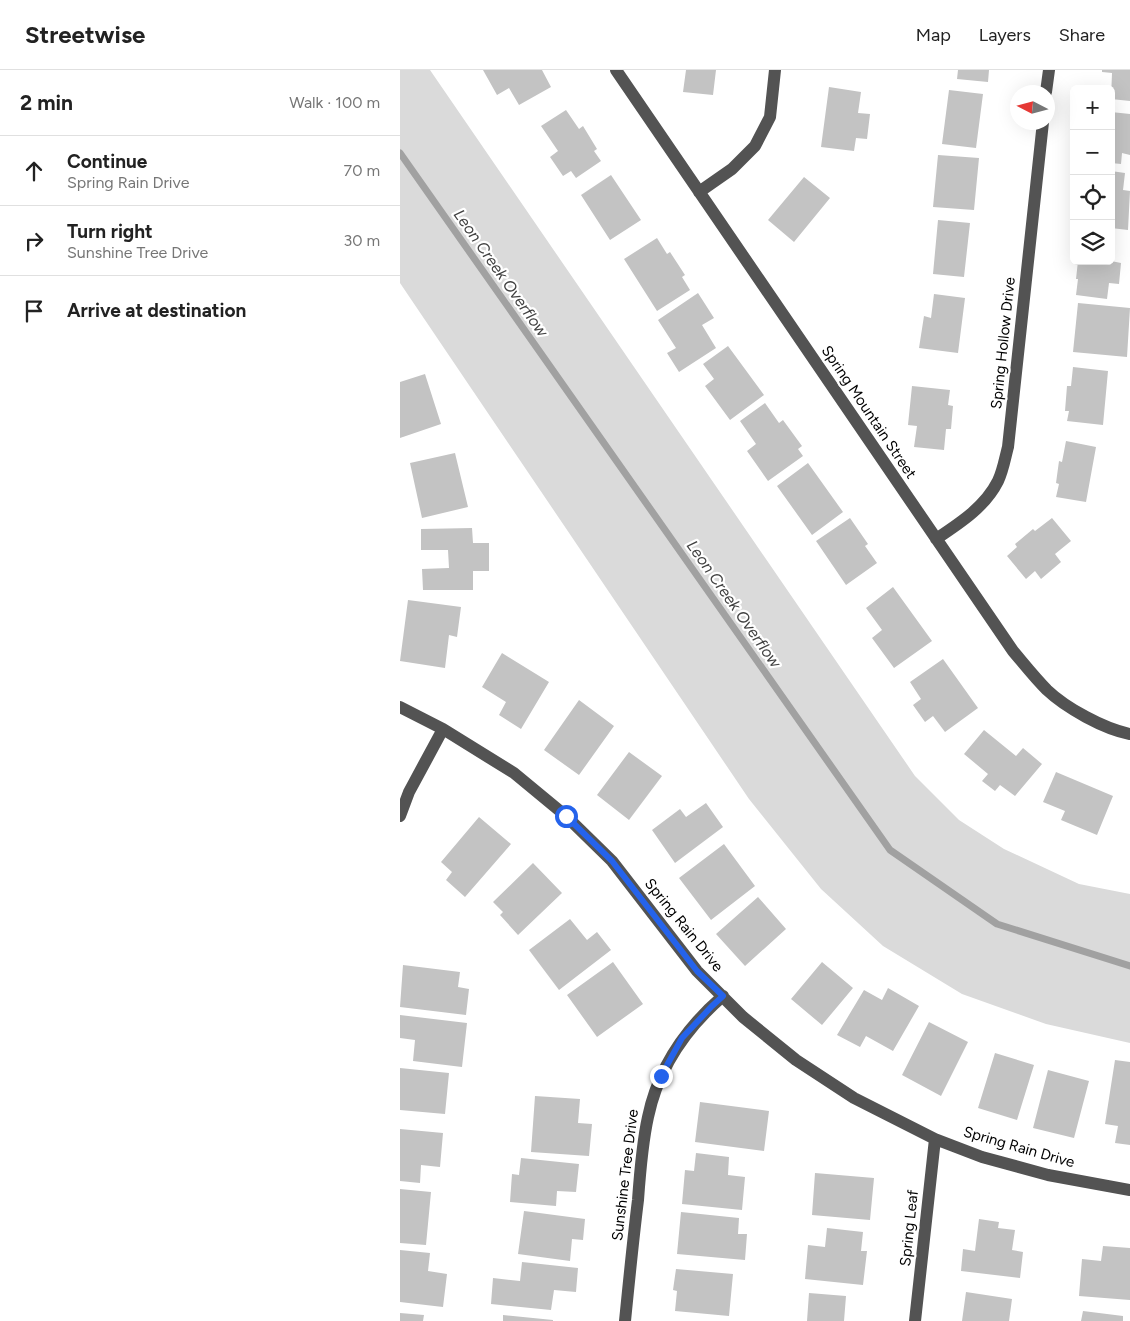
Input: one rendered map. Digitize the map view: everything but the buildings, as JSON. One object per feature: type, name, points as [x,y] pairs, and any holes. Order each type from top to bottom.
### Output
[{"type":"street","name":"Spring Mountain Street","points":[[616,70],[1013,652],[1048,691],[1084,716],[1104,726],[1130,734]]},
{"type":"street","points":[[699,192],[732,169],[755,146],[770,117],[775,70]]},
{"type":"street","points":[[1047,85],[1049,70]]},
{"type":"street","name":"Spring Hollow Drive","points":[[936,540],[965,519],[988,496],[999,479],[1008,447],[1042,130]]},
{"type":"street","name":"Spring Rain Drive","points":[[400,707],[443,729],[514,773],[566,816],[612,861],[697,971],[743,1017],[796,1060],[854,1098],[935,1139],[982,1157],[1048,1175],[1130,1190]]},
{"type":"street","points":[[400,816],[409,792],[443,729]]},
{"type":"street","name":"Sunshine Tree Drive","points":[[624,1321],[644,1139],[653,1096],[661,1076],[682,1038],[723,996]]},
{"type":"street","name":"Spring Leaf","points":[[915,1321],[935,1139]]},
{"type":"shaded area","points":[[400,70],[430,70],[915,776],[959,820],[1004,849],[1079,884],[1130,894],[1130,1043],[1046,1024],[962,994],[883,946],[821,889],[749,799],[400,283]]},
{"type":"waterway","name":"Leon Creek Overflow","points":[[400,153],[890,850],[997,924],[1130,966]]},
{"type":"route","points":[[566,816],[612,861],[697,971],[723,996],[682,1038],[661,1076]]}]
